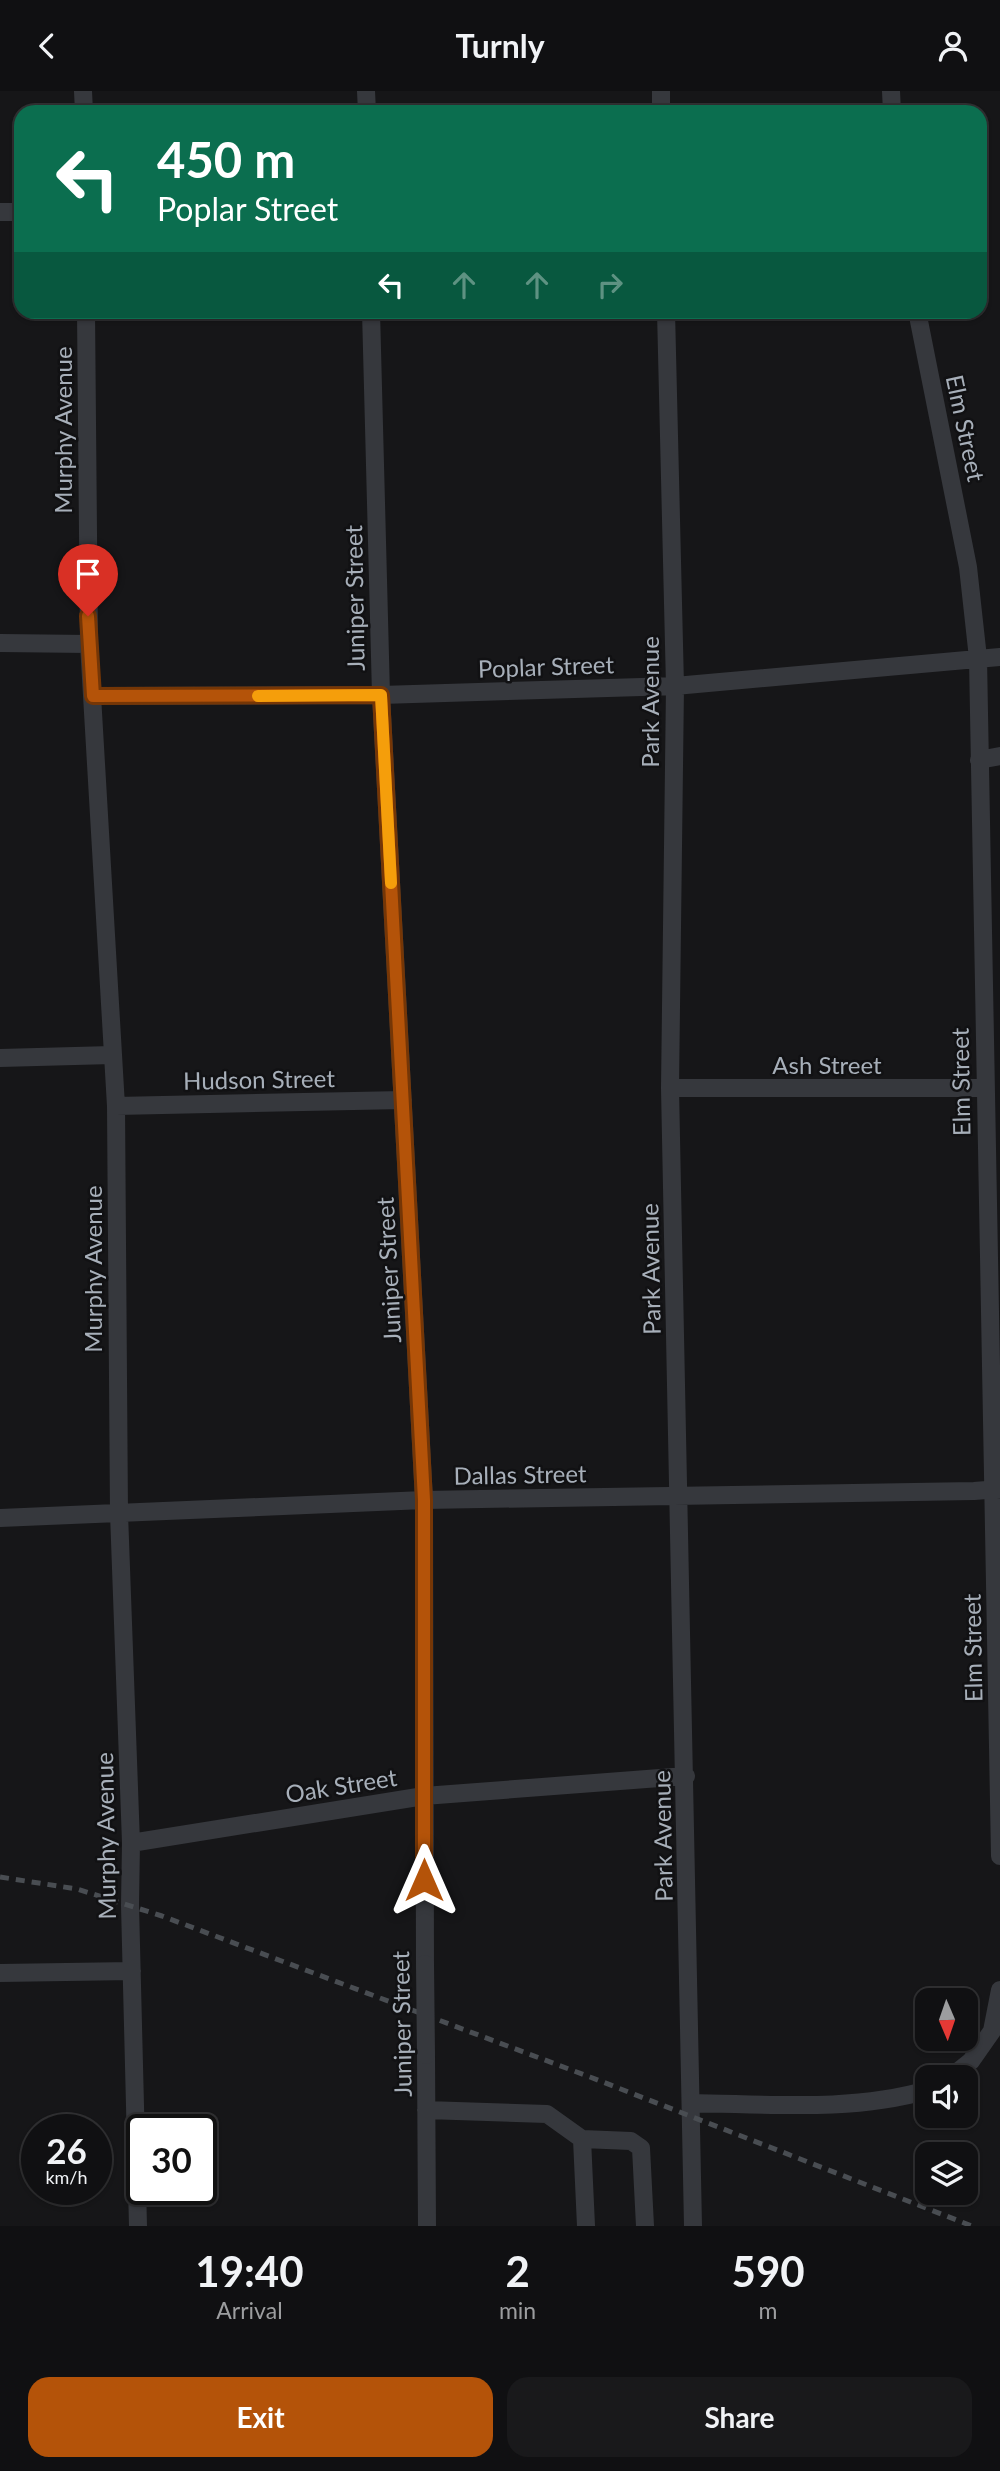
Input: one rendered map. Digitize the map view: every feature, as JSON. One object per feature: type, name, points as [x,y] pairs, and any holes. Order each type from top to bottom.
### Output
[{"type":"street","name":"Murphy Avenue","points":[[86,319],[89,644],[116,1106],[119,1513],[131,1843],[138,2226]]},
{"type":"street","name":"Juniper Street","points":[[372,319],[381,695],[424,1500],[426,2226]]},
{"type":"street","name":"Park Avenue","points":[[666,319],[675,686],[670,1088],[693,2226]]},
{"type":"street","name":"Elm Street","points":[[919,319],[968,567],[978,658],[984,1088],[993,1209],[1000,1856]]},
{"type":"street","points":[[0,643],[89,644]]},
{"type":"street","name":"Poplar Street","points":[[93,696],[381,695],[675,686],[1000,657]]},
{"type":"street","points":[[979,759],[1000,756]]},
{"type":"street","points":[[0,1058],[112,1055]]},
{"type":"street","name":"Ash Street","points":[[670,1088],[984,1088]]},
{"type":"street","name":"Hudson Street","points":[[116,1106],[403,1100]]},
{"type":"street","name":"Dallas Street","points":[[0,1518],[424,1500],[997,1489]]},
{"type":"street","name":"Oak Street","points":[[131,1843],[424,1796],[685,1776]]},
{"type":"street","points":[[0,1973],[132,1971]]},
{"type":"street","points":[[966,2065],[992,2031],[1000,1990]]},
{"type":"street","points":[[691,2103],[839,2104],[915,2094]]},
{"type":"street","points":[[426,2110],[547,2114],[582,2139],[631,2141],[641,2148],[645,2226]]},
{"type":"street","points":[[582,2139],[586,2226]]},
{"type":"railway","points":[[0,1877],[77,1889],[162,1916],[590,2077],[972,2226]]},
{"type":"slow traffic","points":[[258,696],[381,695],[391,883]]},
{"type":"route","points":[[88,616],[93,696],[381,695],[424,1500],[424,1880]]}]
